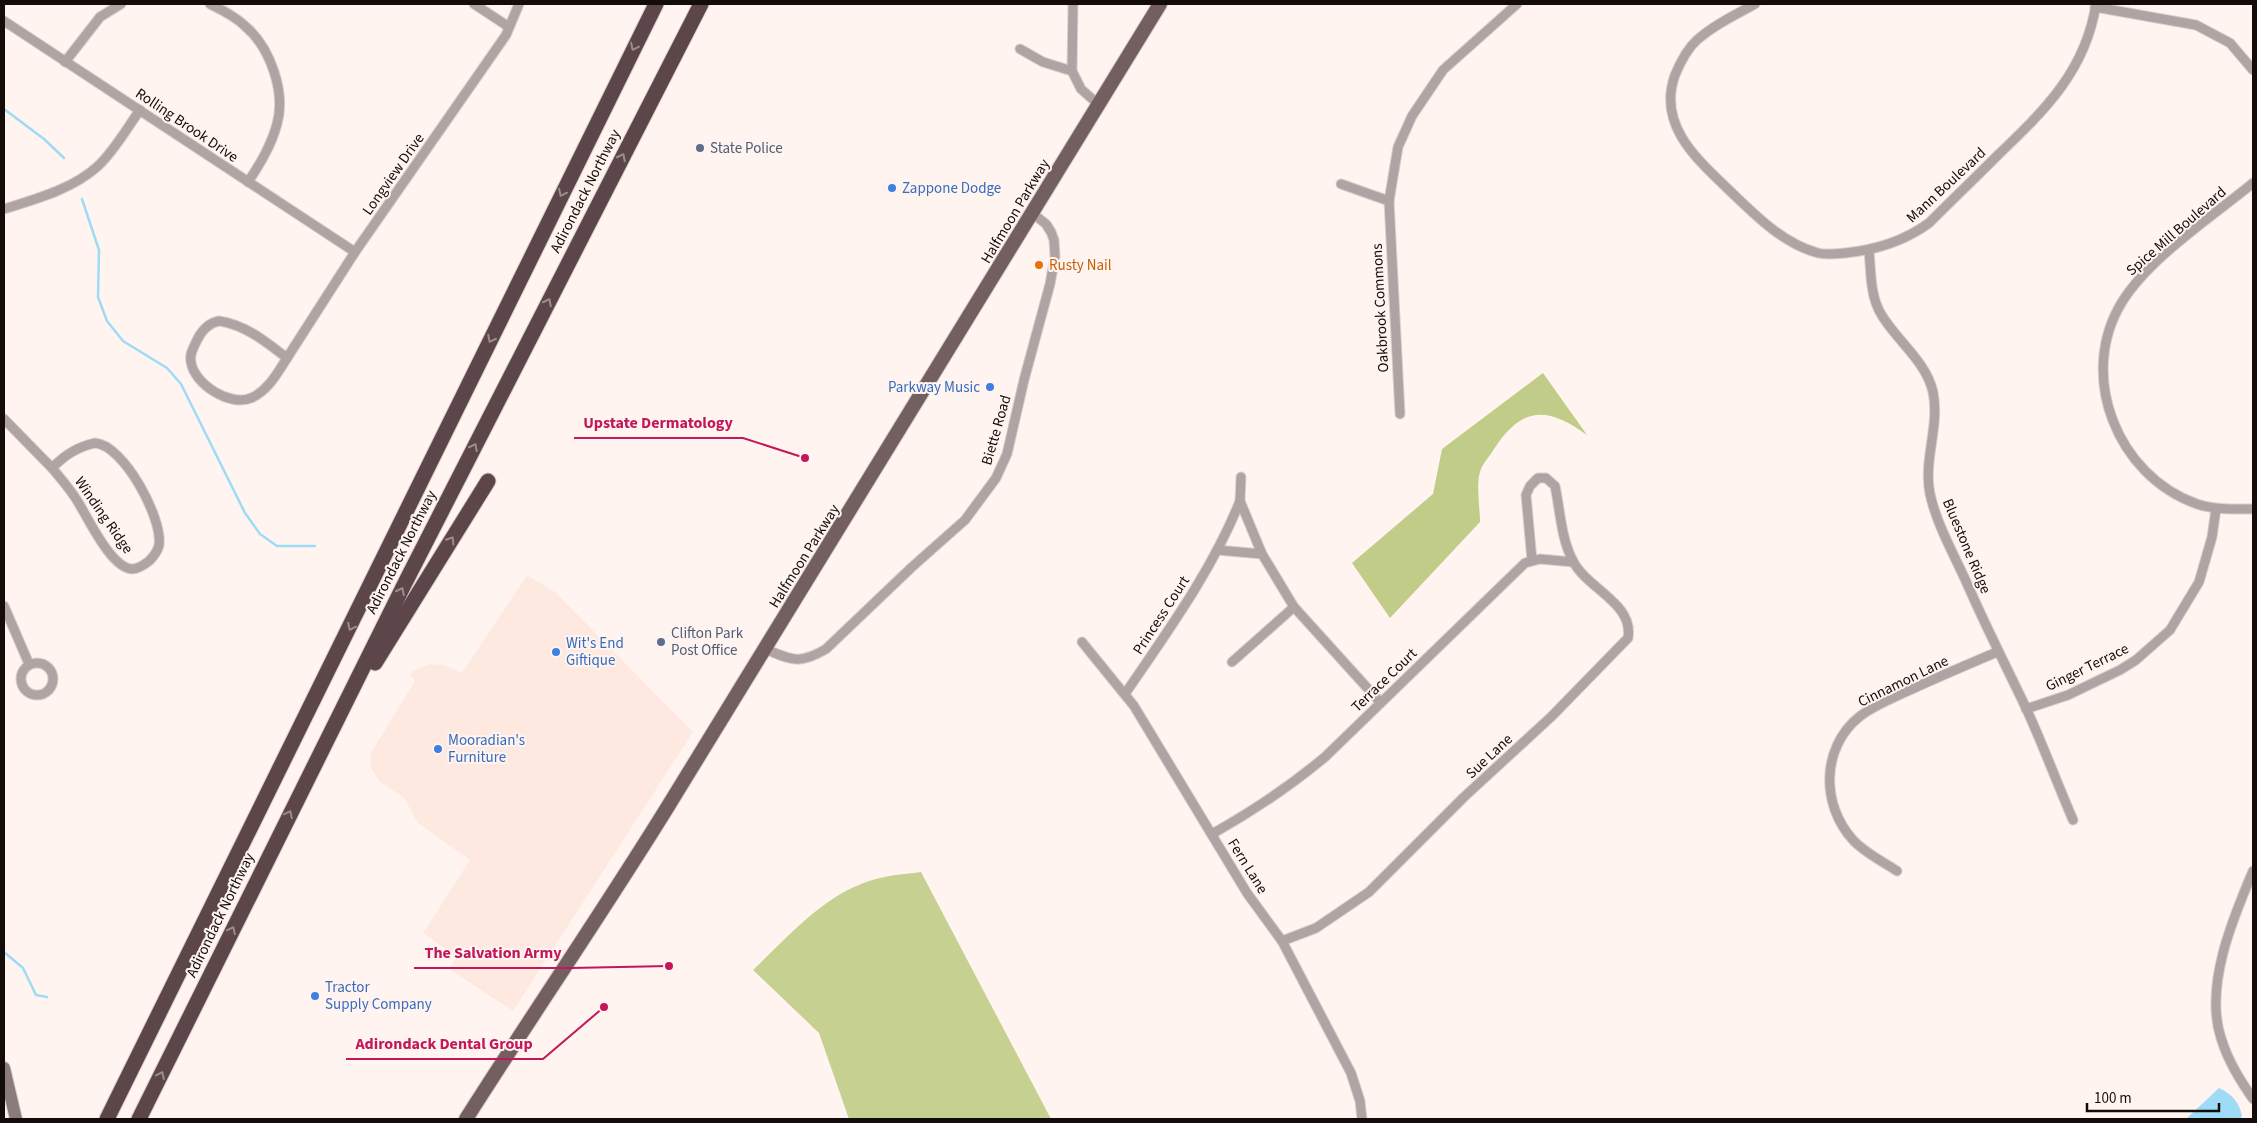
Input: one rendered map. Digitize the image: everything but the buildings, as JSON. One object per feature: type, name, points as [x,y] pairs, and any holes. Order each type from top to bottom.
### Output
[{"type":"highway","name":"Adirondack Northway","points":[[107,1119],[656,4]]},
{"type":"highway","name":"Adirondack Northway","points":[[139,1119],[324,744],[701,4]]},
{"type":"highway","points":[[324,744],[488,481]]},
{"type":"main road","name":"Halfmoon Parkway","points":[[466,1119],[534,1012],[606,907],[1160,4]]},
{"type":"street","points":[[65,62],[100,18],[120,4]]},
{"type":"street","points":[[210,4],[225,11],[246,26],[258,39],[268,57],[277,83],[280,108],[278,123],[265,156],[248,182]]},
{"type":"street","points":[[474,4],[509,27]]},
{"type":"street","name":"Longview Drive","points":[[287,358],[249,331],[230,322],[219,321],[206,326],[198,337],[190,362],[194,372],[206,386],[231,398],[243,400],[251,398],[264,389],[287,358],[356,252],[506,35],[519,4]]},
{"type":"street","points":[[1073,4],[1072,71],[1081,89],[1099,105]]},
{"type":"street","name":"Oakbrook Commons","points":[[1400,414],[1389,201],[1398,147],[1412,116],[1443,70],[1517,4]]},
{"type":"street","name":"Mann Boulevard","points":[[1754,4],[1721,23],[1696,41],[1687,52],[1678,67],[1670,95],[1671,114],[1676,129],[1714,175],[1766,225],[1783,236],[1818,253],[1870,251],[1912,236],[1929,223],[2047,108],[2070,76],[2089,34],[2096,5]]},
{"type":"street","points":[[2096,5],[2196,25],[2230,43],[2253,70]]},
{"type":"street","name":"Rolling Brook Drive","points":[[4,21],[356,252]]},
{"type":"street","points":[[1020,49],[1042,62],[1072,71]]},
{"type":"street","points":[[4,209],[39,198],[76,181],[98,166],[112,151],[140,110]]},
{"type":"street","name":"Spice Mill Boulevard","points":[[2253,183],[2148,269],[2120,304],[2105,345],[2104,388],[2108,410],[2122,441],[2139,464],[2158,483],[2177,495],[2216,509],[2253,509]]},
{"type":"street","points":[[1341,184],[1389,201]]},
{"type":"street","name":"Biette Road","points":[[765,649],[798,661],[812,658],[826,649],[912,567],[965,520],[996,478],[1007,454],[1024,380],[1050,284],[1055,256],[1054,240],[1051,232],[1046,224],[1032,213]]},
{"type":"street","name":"Bluestone Ridge","points":[[1870,251],[1872,289],[1880,313],[1912,354],[1926,375],[1933,391],[1935,408],[1928,471],[1930,494],[1938,518],[1997,652],[2026,709],[2073,820]]},
{"type":"street","name":"Winding Ridge","points":[[4,419],[52,468],[77,500],[114,560],[125,568],[133,569],[143,566],[152,558],[159,546],[159,537],[150,509],[141,487],[119,456],[100,444],[95,443],[82,446],[64,456],[52,468]]},
{"type":"street","name":"Princess Court","points":[[1125,694],[1184,608],[1228,531],[1240,501],[1241,477]]},
{"type":"street","points":[[1538,478],[1546,478],[1555,486],[1573,562],[1554,559],[1532,560],[1526,495],[1530,486],[1538,478]]},
{"type":"street","name":"Princess Court","points":[[1240,501],[1262,554],[1294,607],[1380,702]]},
{"type":"street","name":"Ginger Terrace","points":[[2026,709],[2068,696],[2120,670],[2136,660],[2170,630],[2199,582],[2212,537],[2216,509]]},
{"type":"street","points":[[1217,550],[1262,554]]},
{"type":"street","name":"Terrace Court","points":[[1212,834],[1291,786],[1324,757],[1514,572],[1532,560]]},
{"type":"street","name":"Sue Lane","points":[[1282,941],[1316,928],[1369,892],[1464,797],[1552,716],[1624,645],[1629,631],[1629,623],[1623,612],[1573,562]]},
{"type":"street","points":[[4,606],[29,664]]},
{"type":"street","points":[[1232,662],[1294,607]]},
{"type":"street","name":"Fern Lane","points":[[1082,642],[1134,706],[1247,893],[1282,941],[1351,1073],[1360,1101],[1362,1119]]},
{"type":"street","name":"Cinnamon Lane","points":[[1897,871],[1853,840],[1840,822],[1830,796],[1828,776],[1832,760],[1845,733],[1859,718],[1905,692],[1997,652]]},
{"type":"street","points":[[2253,871],[2229,929],[2223,953],[2218,1010],[2220,1037],[2235,1073],[2253,1099]]},
{"type":"street","points":[[4,1068],[16,1119]]},
{"type":"shaded area","points":[[527,575],[555,592],[693,732],[513,1011],[449,969],[456,957],[423,933],[470,860],[418,823],[404,798],[379,781],[371,768],[370,754],[415,681],[410,675],[413,671],[429,664],[444,665],[462,673]]},
{"type":"green space","points":[[1543,373],[1587,435],[1560,419],[1547,415],[1536,415],[1525,418],[1504,435],[1481,469],[1478,483],[1480,522],[1390,618],[1352,563],[1433,494],[1442,449]]},
{"type":"green space","points":[[921,872],[1051,1119],[849,1119],[819,1033],[753,970],[809,917],[841,894],[858,885],[876,879]]},
{"type":"water","points":[[2219,1088],[2228,1093],[2237,1103],[2242,1116],[2240,1119],[2186,1119]]},
{"type":"waterway","points":[[4,109],[44,139],[64,158]]},
{"type":"waterway","points":[[82,199],[99,250],[98,297],[107,321],[123,341],[167,368],[181,384],[245,513],[260,534],[277,546],[315,546]]},
{"type":"waterway","points":[[4,952],[23,968],[36,995],[47,997]]},
{"type":"place","name":"State Police","points":[[700,148]]},
{"type":"place","name":"Zappone Dodge","points":[[892,188]]},
{"type":"place","name":"Rusty Nail","points":[[1039,265]]},
{"type":"place","name":"Parkway Music","points":[[990,387]]},
{"type":"place","name":"Upstate Dermatology","points":[[805,458]]},
{"type":"place","name":"Clifton Park Post Office","points":[[661,642]]},
{"type":"place","name":"Wit's End Giftique","points":[[556,652]]},
{"type":"place","name":"Mooradian's Furniture","points":[[438,749]]},
{"type":"place","name":"The Salvation Army","points":[[669,966]]},
{"type":"place","name":"Tractor Supply Company","points":[[315,996]]},
{"type":"place","name":"Adirondack Dental Group","points":[[604,1007]]}]
